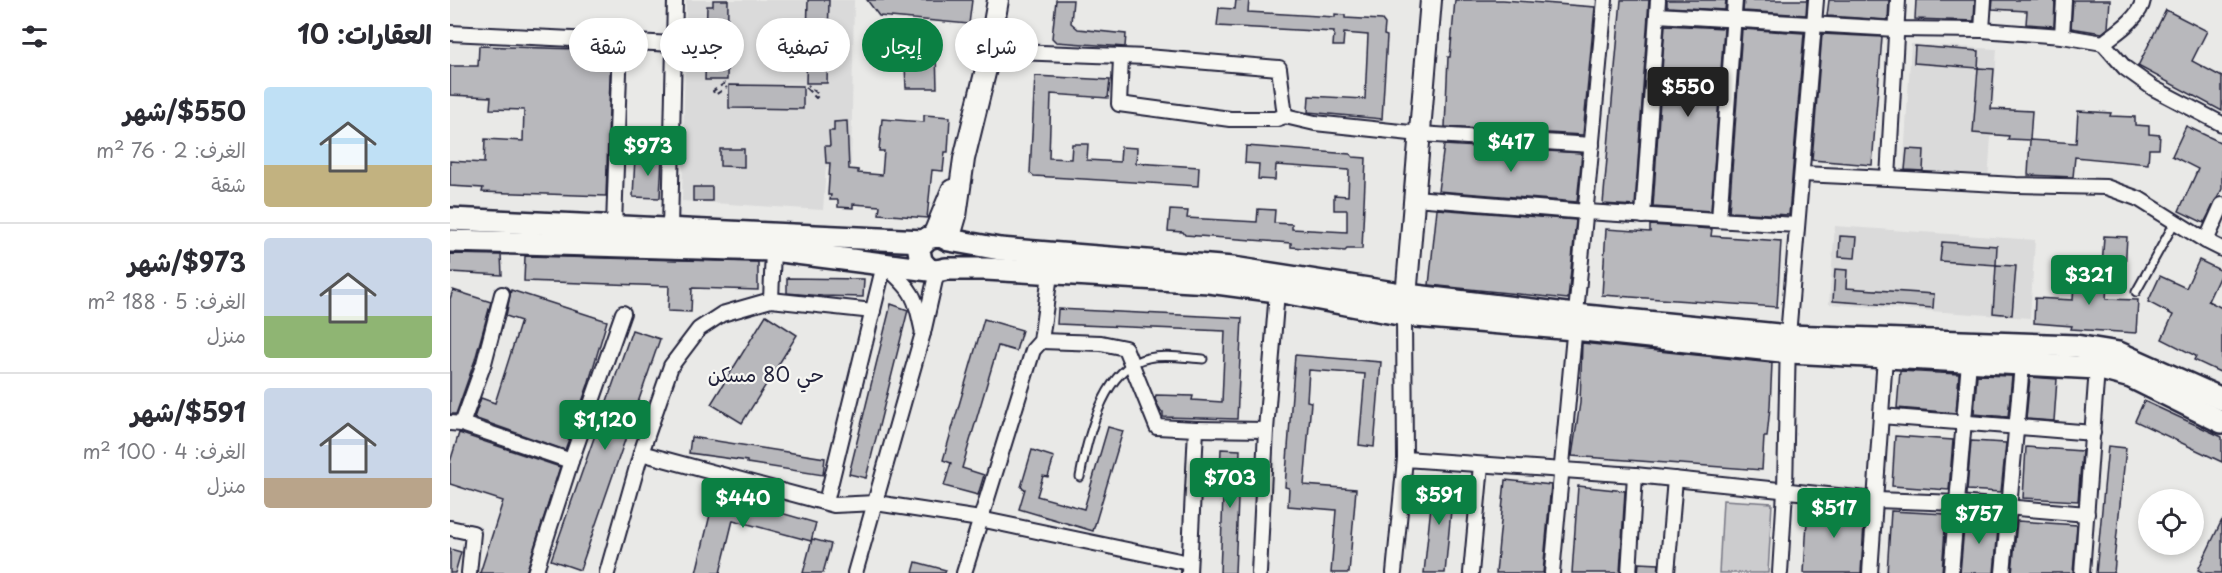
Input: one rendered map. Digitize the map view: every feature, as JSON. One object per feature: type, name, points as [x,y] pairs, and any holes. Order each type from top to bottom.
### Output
[{"type":"main road","points":[[450,219],[944,240],[1000,249],[1051,263],[1277,291],[1789,344],[1885,357],[2097,368],[2131,377],[2222,422]]},
{"type":"main road","points":[[944,240],[953,244],[955,255],[951,266],[937,270],[921,261],[919,250],[944,240]]},
{"type":"main road","points":[[450,241],[773,250],[937,270],[1051,263],[1233,268],[1405,305]]},
{"type":"main road","points":[[1789,344],[2076,346],[2119,353],[2222,399]]},
{"type":"street","points":[[675,0],[675,18]]},
{"type":"street","points":[[995,18],[998,0]]},
{"type":"street","points":[[1394,573],[1406,459],[1405,305],[1431,0]]},
{"type":"street","points":[[1552,573],[1605,0]]},
{"type":"street","points":[[1643,216],[1658,0]]},
{"type":"street","points":[[1719,220],[1735,0]]},
{"type":"street","points":[[1780,573],[1789,344],[1816,0]]},
{"type":"street","points":[[1888,178],[1898,0]]},
{"type":"street","points":[[1982,30],[1984,0]]},
{"type":"street","points":[[2061,36],[2064,0]]},
{"type":"street","points":[[2103,43],[2130,22],[2143,4],[2143,0]]},
{"type":"street","points":[[1657,15],[1896,29],[1982,30],[2061,36],[2103,43],[2125,68],[2153,88],[2222,124]]},
{"type":"street","points":[[450,33],[569,39]]},
{"type":"street","points":[[1038,54],[1121,58],[1147,57],[1279,68],[1285,116]]},
{"type":"street","points":[[1121,58],[1119,104],[1139,109],[1230,119],[1285,116],[1316,123],[1420,134],[1592,145]]},
{"type":"street","points":[[614,227],[619,72]]},
{"type":"street","points":[[670,229],[674,72]]},
{"type":"street","points":[[944,240],[984,72]]},
{"type":"street","points":[[617,148],[673,148]]},
{"type":"street","points":[[944,240],[958,230],[956,216],[964,159]]},
{"type":"street","points":[[1802,174],[2016,185],[2106,187],[2139,199],[2222,249]]},
{"type":"street","points":[[1414,198],[1586,212],[1797,225]]},
{"type":"street","points":[[2206,241],[2222,205]]},
{"type":"street","points":[[771,300],[773,250]]},
{"type":"street","points":[[964,573],[1033,350],[1041,341],[1051,263]]},
{"type":"street","points":[[826,502],[884,265],[903,281],[916,298],[923,333]]},
{"type":"street","points":[[855,573],[923,333],[937,270]]},
{"type":"street","points":[[1259,573],[1266,430],[1277,291]]},
{"type":"street","points":[[502,294],[484,363],[456,424],[571,461]]},
{"type":"street","points":[[607,573],[641,453],[671,366],[699,329],[722,314],[771,300],[873,311]]},
{"type":"street","points":[[535,573],[571,461],[624,313]]},
{"type":"street","points":[[1041,341],[1101,343],[1125,348],[1157,427],[1266,430]]},
{"type":"street","points":[[1870,573],[1885,357]]},
{"type":"street","points":[[1951,573],[1959,503],[1969,362]]},
{"type":"street","points":[[2003,573],[2022,365]]},
{"type":"street","points":[[2082,573],[2097,368]]},
{"type":"street","points":[[1881,416],[2093,433]]},
{"type":"street","points":[[641,453],[834,505],[876,503],[980,519],[1189,568],[1196,429]]},
{"type":"street","points":[[1406,459],[1675,479],[1876,500],[1959,503],[2086,514]]},
{"type":"street","points":[[1471,573],[1480,465]]},
{"type":"street","points":[[1629,573],[1635,476]]},
{"type":"street","points":[[1667,573],[1675,479]]},
{"type":"street","points":[[450,528],[473,533],[469,573]]},
{"type":"lane","points":[[2136,292],[2175,222]]},
{"type":"lane","points":[[1080,477],[1097,413],[1119,373],[1131,363],[1149,357],[1203,359]]},
{"type":"shaded area","points":[[686,0],[854,0],[851,165],[826,167],[823,210],[682,201],[685,72],[744,72],[744,18],[686,18]]},
{"type":"shaded area","points":[[1911,44],[1997,49],[1988,181],[1903,176]]},
{"type":"shaded area","points":[[1835,226],[2035,240],[2030,318],[1829,304]]},
{"type":"shaded area","points":[[1723,500],[1772,503],[1768,573],[1719,573]]},
{"type":"building","points":[[713,0],[728,0],[728,18],[707,18],[707,6],[713,6]]},
{"type":"building","points":[[808,0],[829,0],[829,18],[808,18]]},
{"type":"building","points":[[867,0],[972,0],[970,18],[955,18],[955,23],[943,22],[943,18],[879,16]]},
{"type":"building","points":[[1056,0],[1073,0],[1071,23],[1078,29],[1126,34],[1125,47],[1056,42],[1052,38]]},
{"type":"building","points":[[1236,0],[1249,0],[1248,12],[1335,17],[1335,14],[1345,15],[1345,18],[1382,20],[1385,24],[1384,35],[1387,36],[1382,119],[1308,112],[1309,96],[1365,99],[1368,35],[1344,33],[1343,46],[1333,46],[1334,32],[1217,26],[1219,8],[1235,9]]},
{"type":"building","points":[[1455,0],[1503,0],[1595,7],[1583,135],[1445,127],[1448,57],[1450,57]]},
{"type":"building","points":[[1621,0],[1649,0],[1635,206],[1603,204]]},
{"type":"building","points":[[1667,0],[1726,0],[1725,10],[1667,7]]},
{"type":"building","points":[[1744,0],[1807,0],[1806,15],[1743,11]]},
{"type":"building","points":[[1829,0],[1889,0],[1888,20],[1827,16]]},
{"type":"building","points":[[1916,0],[1975,0],[1974,21],[1915,19]]},
{"type":"building","points":[[1993,0],[2055,0],[2054,26],[2026,24],[2027,11],[1992,9]]},
{"type":"building","points":[[2073,0],[2110,0],[2108,28],[2102,33],[2071,28]]},
{"type":"building","points":[[2166,10],[2207,31],[2192,61],[2222,77],[2222,111],[2138,66]]},
{"type":"building","points":[[1665,25],[1724,28],[1711,211],[1653,207]]},
{"type":"building","points":[[1742,29],[1804,33],[1789,215],[1729,212]]},
{"type":"building","points":[[1822,34],[1882,37],[1872,165],[1812,160]]},
{"type":"building","points":[[479,46],[569,49],[569,72],[610,72],[606,196],[482,192],[483,188],[450,186],[450,161],[484,163],[485,139],[523,141],[524,110],[490,109],[491,97],[450,95],[450,66],[478,66]]},
{"type":"building","points":[[1915,46],[1979,51],[1978,68],[1914,63]]},
{"type":"building","points":[[1978,68],[1994,69],[1991,109],[2032,111],[2030,140],[1973,133]]},
{"type":"building","points":[[705,72],[727,72],[727,80],[705,80]]},
{"type":"building","points":[[806,72],[827,72],[827,83],[806,83]]},
{"type":"building","points":[[905,72],[937,72],[937,88],[906,88]]},
{"type":"building","points":[[1035,76],[1110,80],[1108,98],[1051,94],[1049,158],[1071,159],[1072,144],[1088,144],[1087,160],[1120,162],[1121,147],[1137,148],[1136,163],[1199,167],[1198,186],[1034,176],[1030,173]]},
{"type":"building","points":[[729,85],[803,86],[803,109],[729,108]]},
{"type":"building","points":[[2078,111],[2135,117],[2135,125],[2149,126],[2149,134],[2160,135],[2159,149],[2149,149],[2148,164],[2075,157],[2073,177],[2028,175],[2030,140],[2076,143]]},
{"type":"building","points":[[924,115],[950,117],[948,152],[945,152],[943,171],[932,170],[927,218],[879,214],[880,206],[853,204],[853,208],[838,207],[838,200],[830,200],[831,195],[828,195],[830,163],[826,163],[825,146],[830,146],[829,131],[834,131],[834,122],[847,121],[849,169],[858,170],[858,173],[882,175],[884,151],[879,151],[882,119],[924,122]]},
{"type":"building","points":[[2186,126],[2222,143],[2222,189],[2204,223],[2179,211],[2198,169],[2172,156]]},
{"type":"building","points":[[1444,145],[1582,153],[1577,202],[1438,191]]},
{"type":"building","points":[[1246,146],[1350,154],[1353,157],[1366,158],[1362,249],[1345,251],[1291,247],[1291,243],[1185,235],[1183,232],[1168,231],[1170,210],[1188,211],[1187,218],[1257,222],[1258,209],[1275,210],[1274,223],[1292,224],[1292,229],[1347,232],[1347,210],[1334,210],[1334,195],[1348,196],[1349,170],[1276,165],[1275,180],[1258,179],[1259,164],[1245,163]]},
{"type":"building","points":[[720,149],[744,149],[744,167],[720,166]]},
{"type":"building","points":[[1907,149],[1924,150],[1923,171],[1905,170]]},
{"type":"building","points":[[635,157],[662,157],[660,198],[633,197]]},
{"type":"building","points":[[693,187],[712,187],[712,201],[693,201]]},
{"type":"building","points":[[1437,209],[1576,220],[1568,299],[1429,285]]},
{"type":"building","points":[[1650,225],[1712,229],[1711,236],[1781,241],[1777,307],[1602,295],[1606,229],[1650,232]]},
{"type":"building","points":[[1840,236],[1857,237],[1855,258],[1839,257]]},
{"type":"building","points":[[2104,236],[2127,237],[2125,270],[2102,268]]},
{"type":"building","points":[[1942,242],[1997,246],[1996,265],[1940,261]]},
{"type":"building","points":[[450,254],[501,255],[502,275],[450,272]]},
{"type":"building","points":[[525,256],[758,262],[758,290],[692,288],[691,312],[668,311],[669,286],[524,281]]},
{"type":"building","points":[[2199,260],[2222,271],[2208,301],[2222,308],[2222,373],[2194,360],[2196,356],[2162,339],[2173,315],[2148,302],[2160,276],[2186,288]]},
{"type":"building","points":[[1996,265],[2016,266],[2012,315],[1993,313]]},
{"type":"building","points":[[2075,267],[2108,269],[2106,299],[2138,300],[2136,333],[2071,329],[2072,326],[2034,323],[2035,298],[2073,300]]},
{"type":"building","points":[[1835,269],[1847,270],[1846,288],[1934,294],[1933,308],[1833,301]]},
{"type":"building","points":[[787,278],[864,279],[863,297],[787,293]]},
{"type":"building","points":[[453,290],[491,302],[475,360],[456,414],[450,414],[450,299]]},
{"type":"building","points":[[511,290],[607,321],[565,450],[474,418],[481,398],[495,403],[521,321],[506,316]]},
{"type":"building","points":[[891,304],[908,310],[866,478],[849,474]]},
{"type":"building","points":[[1058,309],[1242,318],[1237,419],[1163,417],[1163,412],[1155,399],[1156,395],[1193,396],[1192,400],[1222,402],[1225,331],[1057,324]]},
{"type":"building","points":[[766,315],[797,335],[742,423],[711,404]]},
{"type":"building","points":[[984,319],[1022,330],[1016,351],[998,346],[962,468],[984,475],[978,495],[944,486],[951,463],[943,460]]},
{"type":"building","points":[[632,330],[660,339],[580,570],[551,560]]},
{"type":"building","points":[[1582,343],[1772,363],[1770,407],[1767,437],[1764,437],[1762,470],[1572,456],[1580,403]]},
{"type":"building","points":[[1295,355],[1381,362],[1374,447],[1359,445],[1365,374],[1309,370],[1307,401],[1311,402],[1304,485],[1356,489],[1349,573],[1331,573],[1336,510],[1288,506],[1289,488],[1285,487]]},
{"type":"building","points":[[1900,371],[1959,374],[1956,413],[1897,408]]},
{"type":"building","points":[[1977,375],[2012,376],[2008,417],[1974,414]]},
{"type":"building","points":[[2030,377],[2057,379],[2054,421],[2026,419]]},
{"type":"building","points":[[2144,401],[2222,437],[2222,462],[2135,421]]},
{"type":"building","points":[[1108,427],[1123,431],[1093,531],[1019,509],[1025,489],[1021,487],[1032,450],[1054,457],[1048,477],[1043,476],[1037,496],[1084,509]]},
{"type":"building","points":[[459,433],[560,467],[526,573],[480,573],[503,501],[450,484],[450,462]]},
{"type":"building","points":[[1895,436],[1953,440],[1949,490],[1892,486]]},
{"type":"building","points":[[691,437],[825,458],[823,475],[689,453]]},
{"type":"building","points":[[1971,441],[2006,443],[2001,492],[1967,490]]},
{"type":"building","points":[[2108,446],[2126,448],[2114,573],[2096,573]]},
{"type":"building","points":[[2026,447],[2082,451],[2078,501],[2023,498]]},
{"type":"building","points":[[1221,449],[1240,450],[1235,573],[1220,573],[1224,471],[1220,471]]},
{"type":"building","points":[[1434,477],[1454,479],[1445,573],[1424,573]]},
{"type":"building","points":[[1505,480],[1551,485],[1543,573],[1496,573]]},
{"type":"building","points":[[1578,486],[1625,491],[1620,573],[1572,573]]},
{"type":"building","points":[[715,494],[816,523],[811,541],[733,520],[720,573],[696,573]]},
{"type":"building","points":[[1808,503],[1865,508],[1861,573],[1804,573]]},
{"type":"building","points":[[1891,511],[1946,514],[1942,573],[1887,573]]},
{"type":"building","points":[[1965,516],[1999,518],[1994,573],[1960,573]]},
{"type":"building","points":[[2222,520],[2222,573],[2204,573],[2198,570]]},
{"type":"building","points":[[2017,521],[2077,525],[2073,573],[2012,573]]},
{"type":"building","points":[[812,539],[831,544],[823,573],[803,573]]},
{"type":"building","points":[[450,549],[461,552],[455,573],[450,573]]},
{"type":"building","points":[[916,562],[946,570],[945,573],[913,573]]},
{"type":"building","points":[[1639,563],[1659,564],[1658,573],[1638,573]]},
{"type":"district","name":"حي 80 مسكن","points":[[766,374]]}]
